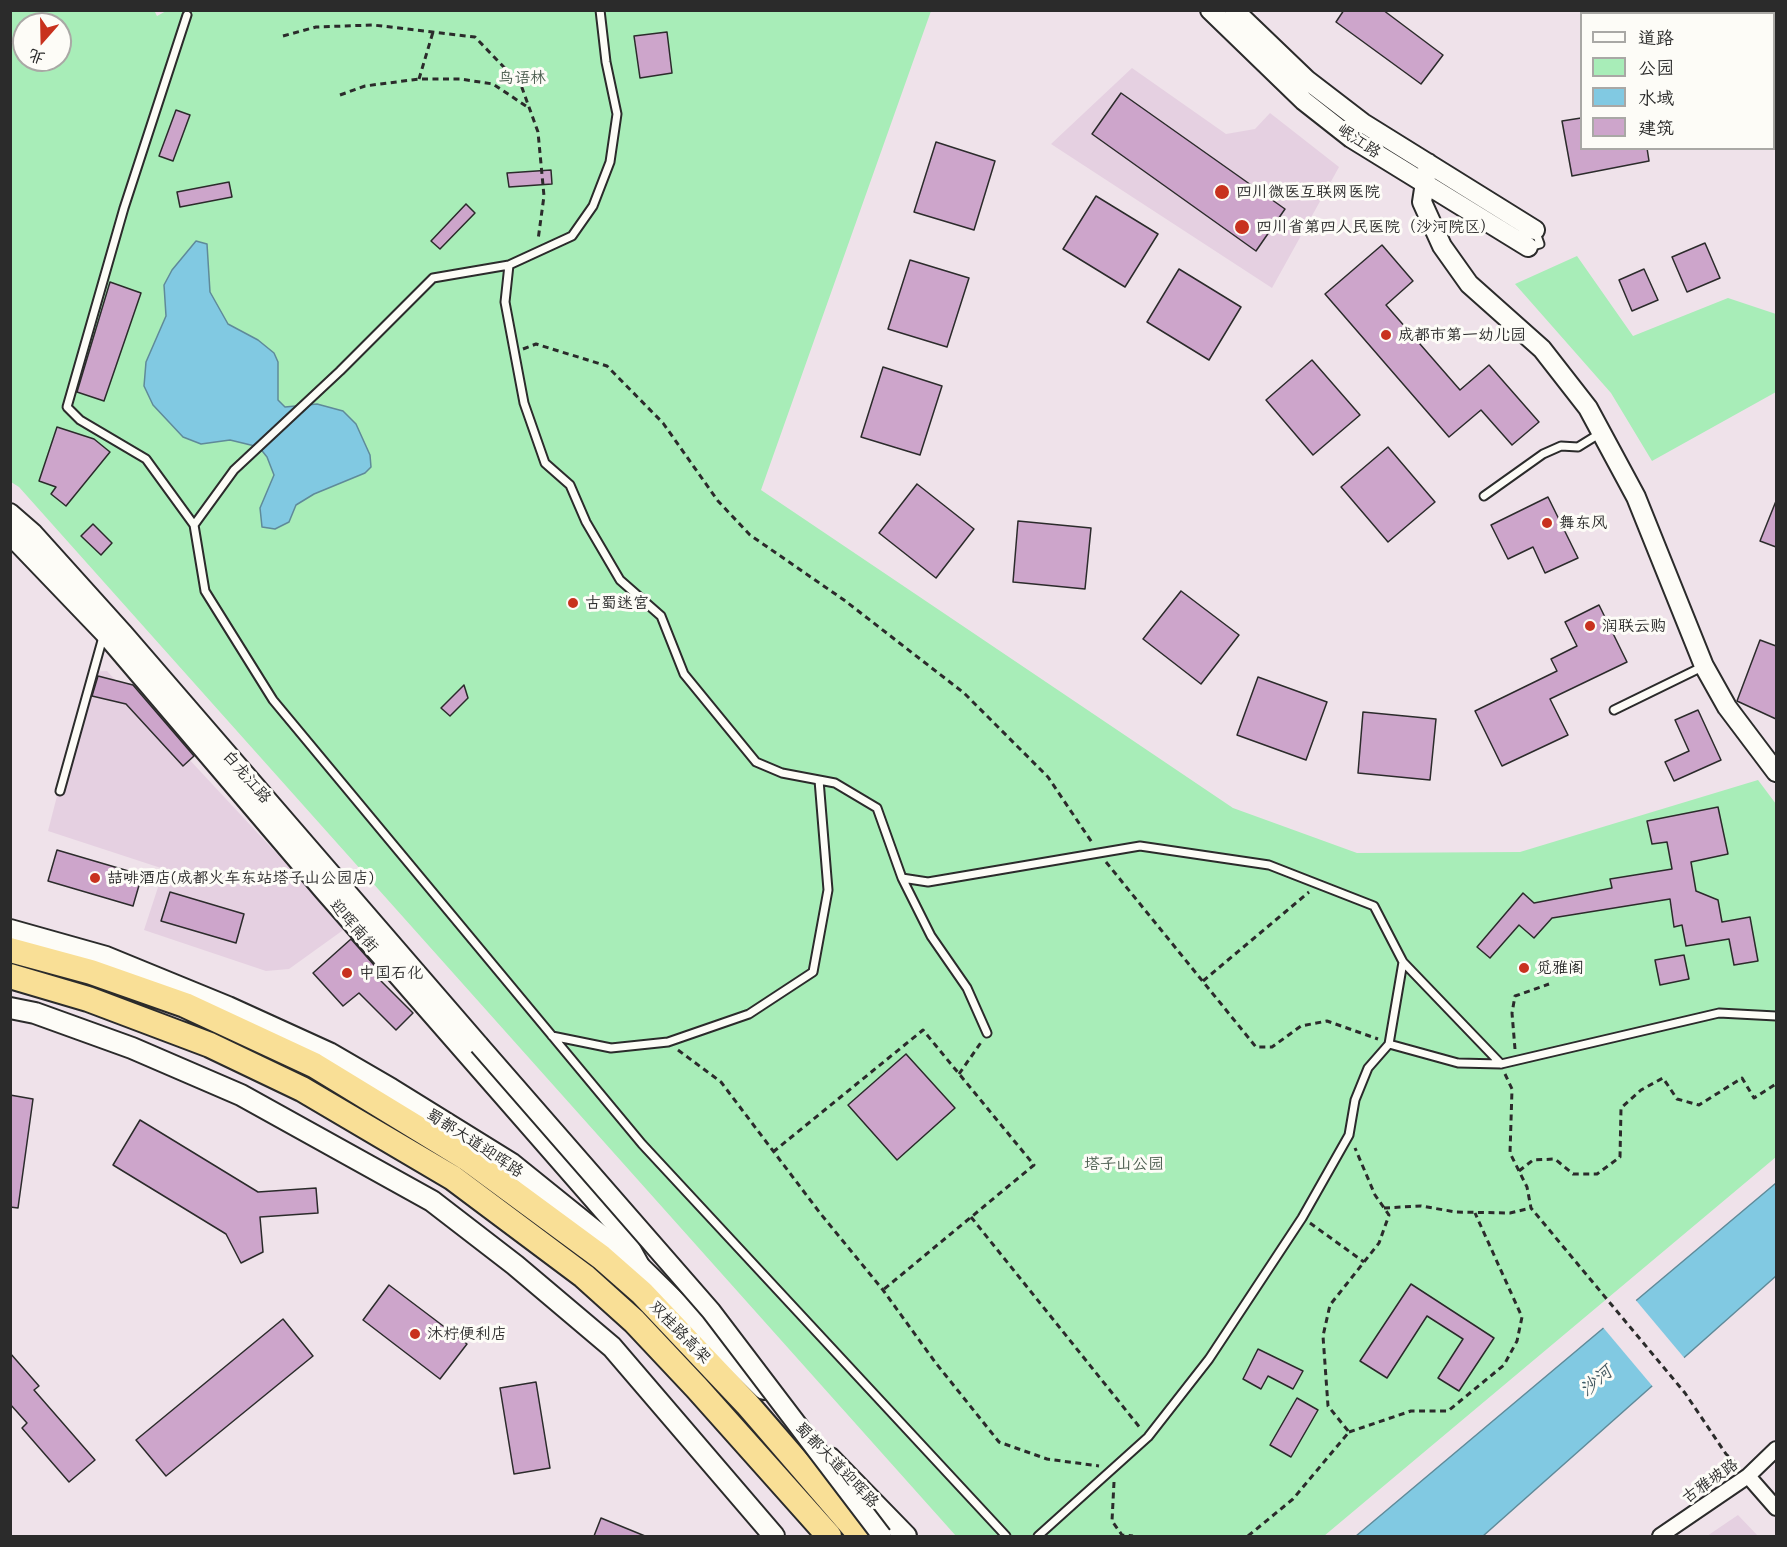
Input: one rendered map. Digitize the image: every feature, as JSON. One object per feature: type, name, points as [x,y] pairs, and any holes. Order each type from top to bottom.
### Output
[{"type":"highway","name":"蜀都大道迎晖路","points":[[10,950],[91,972],[185,1005],[305,1060],[468,1159]]},
{"type":"highway","name":"双桂路高架","points":[[10,976],[88,999],[210,1045],[302,1089],[453,1179],[584,1276],[634,1321],[829,1536]]},
{"type":"highway","name":"双桂路高架","points":[[468,1159],[601,1257],[642,1293],[747,1404],[861,1536]]},
{"type":"main road","name":"蜀都大道迎晖路","points":[[10,930],[106,957],[228,1007],[328,1053],[512,1164],[641,1268],[906,1536]]},
{"type":"main road","points":[[10,1006],[132,1048],[241,1095],[432,1201],[515,1265],[612,1347],[774,1536]]},
{"type":"main road","points":[[228,1007],[305,1060]]},
{"type":"street","name":"岷江路","points":[[1210,10],[1304,101],[1351,138],[1425,183],[1531,238],[1428,163],[1364,123],[1307,80],[1234,10]]},
{"type":"street","points":[[1428,163],[1422,201],[1442,246],[1460,274],[1548,356],[1588,408],[1636,497],[1704,666],[1728,707],[1776,772]]},
{"type":"street","name":"白龙江路","points":[[10,513],[33,533],[117,625],[711,1311],[882,1536]]},
{"type":"street","name":"迎晖南街","points":[[10,535],[104,633],[330,899],[621,1231],[641,1268]]},
{"type":"street","name":"古雅坡路","points":[[1660,1536],[1748,1476],[1776,1449]]},
{"type":"street","points":[[1748,1476],[1776,1508]]},
{"type":"lane","points":[[194,525],[234,470],[340,371],[433,278],[510,265],[572,236],[593,206],[610,162],[617,114],[606,62],[600,10]]},
{"type":"lane","points":[[188,15],[124,208],[67,407],[80,420],[146,459],[194,525],[206,591],[273,700],[552,1036],[642,1144],[1006,1536]]},
{"type":"lane","points":[[510,265],[506,302],[524,403],[545,463],[570,485],[586,522],[620,580],[661,616],[684,674],[756,762],[782,773],[835,783],[877,808],[902,878],[931,936],[967,988],[987,1033]]},
{"type":"lane","points":[[1484,496],[1543,454],[1561,446],[1578,447],[1601,432]]},
{"type":"lane","points":[[60,791],[104,633]]},
{"type":"lane","points":[[1614,710],[1704,666]]},
{"type":"lane","points":[[552,1036],[611,1048],[668,1042],[749,1014],[813,972],[828,890],[819,780]]},
{"type":"lane","points":[[902,878],[928,882],[1140,846],[1269,865],[1374,906],[1403,962],[1501,1064]]},
{"type":"lane","points":[[1038,1536],[1148,1437],[1209,1359],[1302,1218],[1349,1135],[1355,1100],[1368,1068],[1389,1044],[1403,962]]},
{"type":"lane","points":[[1389,1044],[1458,1064],[1501,1064],[1719,1013],[1776,1016]]},
{"type":"path","points":[[283,36],[316,27],[373,25],[475,37],[521,85],[538,132],[544,196],[536,253]]},
{"type":"path","points":[[419,79],[433,32]]},
{"type":"path","points":[[340,95],[366,86],[419,79],[460,79],[493,84],[530,109]]},
{"type":"path","points":[[516,351],[536,344],[608,366],[663,423],[718,501],[750,535],[844,600],[964,693],[1048,777],[1099,853],[1256,1047],[1272,1047],[1301,1026],[1327,1021],[1389,1044]]},
{"type":"path","points":[[1203,981],[1318,884]]},
{"type":"path","points":[[1516,1060],[1512,1013],[1515,996],[1548,984]]},
{"type":"path","points":[[773,1152],[923,1030],[1034,1165],[883,1290]]},
{"type":"path","points":[[959,1074],[987,1033]]},
{"type":"path","points":[[668,1042],[721,1082],[773,1152],[883,1290],[934,1362],[999,1442],[1047,1459],[1114,1468],[1112,1521],[1122,1535],[1133,1536]]},
{"type":"path","points":[[1501,1064],[1512,1089],[1510,1154],[1527,1187],[1531,1208],[1685,1393],[1726,1454],[1748,1476]]},
{"type":"path","points":[[1519,1171],[1533,1160],[1555,1159],[1573,1174],[1597,1174],[1620,1157],[1621,1108],[1641,1090],[1663,1078],[1677,1099],[1699,1105],[1742,1078],[1754,1098],[1776,1084]]},
{"type":"path","points":[[1349,1135],[1375,1195],[1389,1215],[1379,1243],[1330,1305],[1323,1336],[1328,1406],[1349,1432]]},
{"type":"path","points":[[1384,1208],[1421,1206],[1475,1213],[1510,1214],[1531,1208]]},
{"type":"path","points":[[1248,1536],[1293,1499],[1349,1432],[1411,1411],[1448,1411],[1504,1365],[1517,1341],[1522,1317],[1475,1213]]},
{"type":"path","points":[[971,1217],[1148,1437]]},
{"type":"path","points":[[1302,1218],[1364,1262]]},
{"type":"shaded area","name":"四川省第四人民医院（沙河院区）","points":[[1132,68],[1226,134],[1255,129],[1270,113],[1339,167],[1272,288],[1051,144]]},
{"type":"shaded area","points":[[107,671],[346,928],[289,969],[266,971],[144,930],[164,869],[48,831],[89,672]]},
{"type":"shaded area","points":[[1738,1515],[1758,1536],[1707,1536]]},
{"type":"green space","name":"塔子山公园","points":[[154,10],[157,16],[168,10],[931,11],[761,490],[1233,808],[1357,853],[1520,852],[1758,780],[1776,804],[1776,1157],[1324,1536],[956,1536],[19,487],[11,482],[10,11]]},
{"type":"green space","points":[[1577,256],[1633,336],[1728,298],[1776,314],[1776,392],[1652,461],[1611,393],[1515,284]]},
{"type":"water","points":[[196,241],[207,244],[210,292],[228,324],[258,340],[274,353],[278,362],[278,400],[285,407],[317,404],[343,411],[356,424],[370,455],[371,467],[365,473],[314,494],[296,505],[289,522],[275,529],[262,527],[260,508],[274,475],[267,457],[259,447],[230,440],[201,444],[183,437],[153,405],[144,386],[146,362],[166,316],[164,285],[172,270]]},
{"type":"water","name":"沙河","points":[[1776,1183],[1776,1276],[1483,1536],[1356,1536]]},
{"type":"pier","points":[[1634,1298],[1686,1360],[1654,1388],[1601,1325]]},
{"type":"building","points":[[1344,10],[1383,10],[1443,55],[1421,84],[1336,22]]},
{"type":"building","points":[[667,32],[672,73],[640,78],[634,36]]},
{"type":"building","points":[[1121,93],[1285,209],[1256,251],[1092,134]]},
{"type":"building","points":[[176,110],[190,115],[173,161],[159,156]]},
{"type":"building","points":[[1580,118],[1580,150],[1647,150],[1649,161],[1572,176],[1562,121]]},
{"type":"building","points":[[936,142],[995,161],[974,230],[914,212]]},
{"type":"building","points":[[551,170],[552,184],[509,187],[507,173]]},
{"type":"building","points":[[229,182],[232,197],[180,207],[177,192]]},
{"type":"building","points":[[1096,196],[1158,234],[1125,287],[1063,249]]},
{"type":"building","points":[[466,204],[475,213],[440,249],[431,241]]},
{"type":"building","points":[[1705,243],[1720,278],[1687,292],[1672,257]]},
{"type":"building","name":"成都市第一幼儿园","points":[[1382,245],[1413,281],[1386,305],[1460,390],[1489,365],[1539,422],[1512,445],[1481,410],[1449,437],[1325,294]]},
{"type":"building","points":[[910,260],[969,278],[947,347],[888,329]]},
{"type":"building","points":[[1179,269],[1241,307],[1209,360],[1147,322]]},
{"type":"building","points":[[1644,269],[1658,300],[1632,311],[1619,280]]},
{"type":"building","points":[[110,282],[141,293],[104,401],[77,392]]},
{"type":"building","points":[[1312,360],[1360,415],[1313,455],[1266,400]]},
{"type":"building","points":[[883,367],[942,386],[920,455],[861,437]]},
{"type":"building","points":[[57,427],[94,439],[110,452],[66,506],[51,494],[56,487],[39,481]]},
{"type":"building","points":[[1388,447],[1435,502],[1388,542],[1341,487]]},
{"type":"building","points":[[917,484],[974,529],[936,578],[879,533]]},
{"type":"building","points":[[1548,497],[1578,558],[1545,573],[1533,547],[1508,559],[1491,525]]},
{"type":"building","points":[[1776,501],[1776,547],[1760,541]]},
{"type":"building","points":[[1018,521],[1091,528],[1085,589],[1013,582]]},
{"type":"building","points":[[93,524],[112,543],[101,555],[81,536]]},
{"type":"building","points":[[1181,591],[1239,635],[1201,684],[1143,639]]},
{"type":"building","points":[[1599,605],[1627,662],[1550,699],[1568,735],[1502,766],[1475,711],[1557,671],[1551,659],[1577,646],[1565,622]]},
{"type":"building","points":[[1760,640],[1776,646],[1776,719],[1737,701]]},
{"type":"building","points":[[98,676],[133,685],[194,756],[183,766],[126,704],[92,696]]},
{"type":"building","points":[[1258,677],[1327,702],[1306,760],[1237,735]]},
{"type":"building","points":[[464,685],[468,698],[450,716],[441,708]]},
{"type":"building","points":[[1698,710],[1721,760],[1674,781],[1665,762],[1689,751],[1675,720]]},
{"type":"building","points":[[1363,712],[1436,719],[1430,780],[1358,773]]},
{"type":"building","points":[[1718,807],[1728,854],[1691,862],[1696,891],[1718,900],[1722,922],[1750,917],[1758,961],[1734,965],[1729,939],[1686,946],[1682,925],[1674,927],[1670,899],[1552,918],[1534,938],[1519,925],[1490,958],[1477,947],[1523,893],[1534,903],[1612,888],[1610,879],[1672,869],[1667,842],[1652,844],[1647,821]]},
{"type":"building","name":"喆啡酒店(成都火车东站塔子山公园店)","points":[[57,850],[142,875],[133,906],[48,881]]},
{"type":"building","points":[[170,892],[244,914],[236,943],[161,921]]},
{"type":"building","name":"中国石化","points":[[351,939],[381,973],[377,977],[413,1013],[396,1030],[359,993],[343,1006],[313,973]]},
{"type":"building","points":[[1684,955],[1689,979],[1660,985],[1655,960]]},
{"type":"building","points":[[906,1054],[955,1108],[897,1160],[848,1105]]},
{"type":"building","points":[[10,1095],[33,1099],[18,1208],[10,1207]]},
{"type":"building","points":[[140,1120],[258,1192],[316,1188],[318,1213],[260,1217],[263,1252],[241,1263],[226,1234],[113,1165]]},
{"type":"building","points":[[1411,1284],[1494,1338],[1459,1391],[1438,1378],[1463,1339],[1427,1316],[1387,1378],[1360,1361]]},
{"type":"building","points":[[389,1285],[467,1344],[440,1379],[363,1320]]},
{"type":"building","points":[[283,1319],[313,1356],[166,1476],[136,1440]]},
{"type":"building","points":[[1258,1349],[1303,1371],[1293,1389],[1268,1376],[1261,1389],[1243,1379]]},
{"type":"building","points":[[10,1353],[39,1386],[34,1390],[95,1460],[69,1482],[22,1428],[27,1423],[10,1404]]},
{"type":"building","points":[[536,1382],[550,1468],[514,1474],[500,1388]]},
{"type":"building","points":[[1297,1398],[1318,1410],[1291,1457],[1270,1445]]},
{"type":"building","points":[[601,1518],[645,1536],[594,1536]]},
{"type":"place","name":"四川微医互联网医院","points":[[1222,192]]},
{"type":"place","name":"四川省第四人民医院（沙河院区）","points":[[1242,227]]},
{"type":"place","name":"成都市第一幼儿园","points":[[1386,335]]},
{"type":"place","name":"舞东风","points":[[1547,523]]},
{"type":"place","name":"古蜀迷宫","points":[[573,603]]},
{"type":"place","name":"润联云购","points":[[1590,626]]},
{"type":"place","name":"喆啡酒店(成都火车东站塔子山公园店)","points":[[95,878]]},
{"type":"place","name":"觅雅阁","points":[[1524,968]]},
{"type":"place","name":"中国石化","points":[[347,973]]},
{"type":"place","name":"沐柠便利店","points":[[415,1334]]},
{"type":"park label","name":"鸟语林","points":[[522,78]]}]
